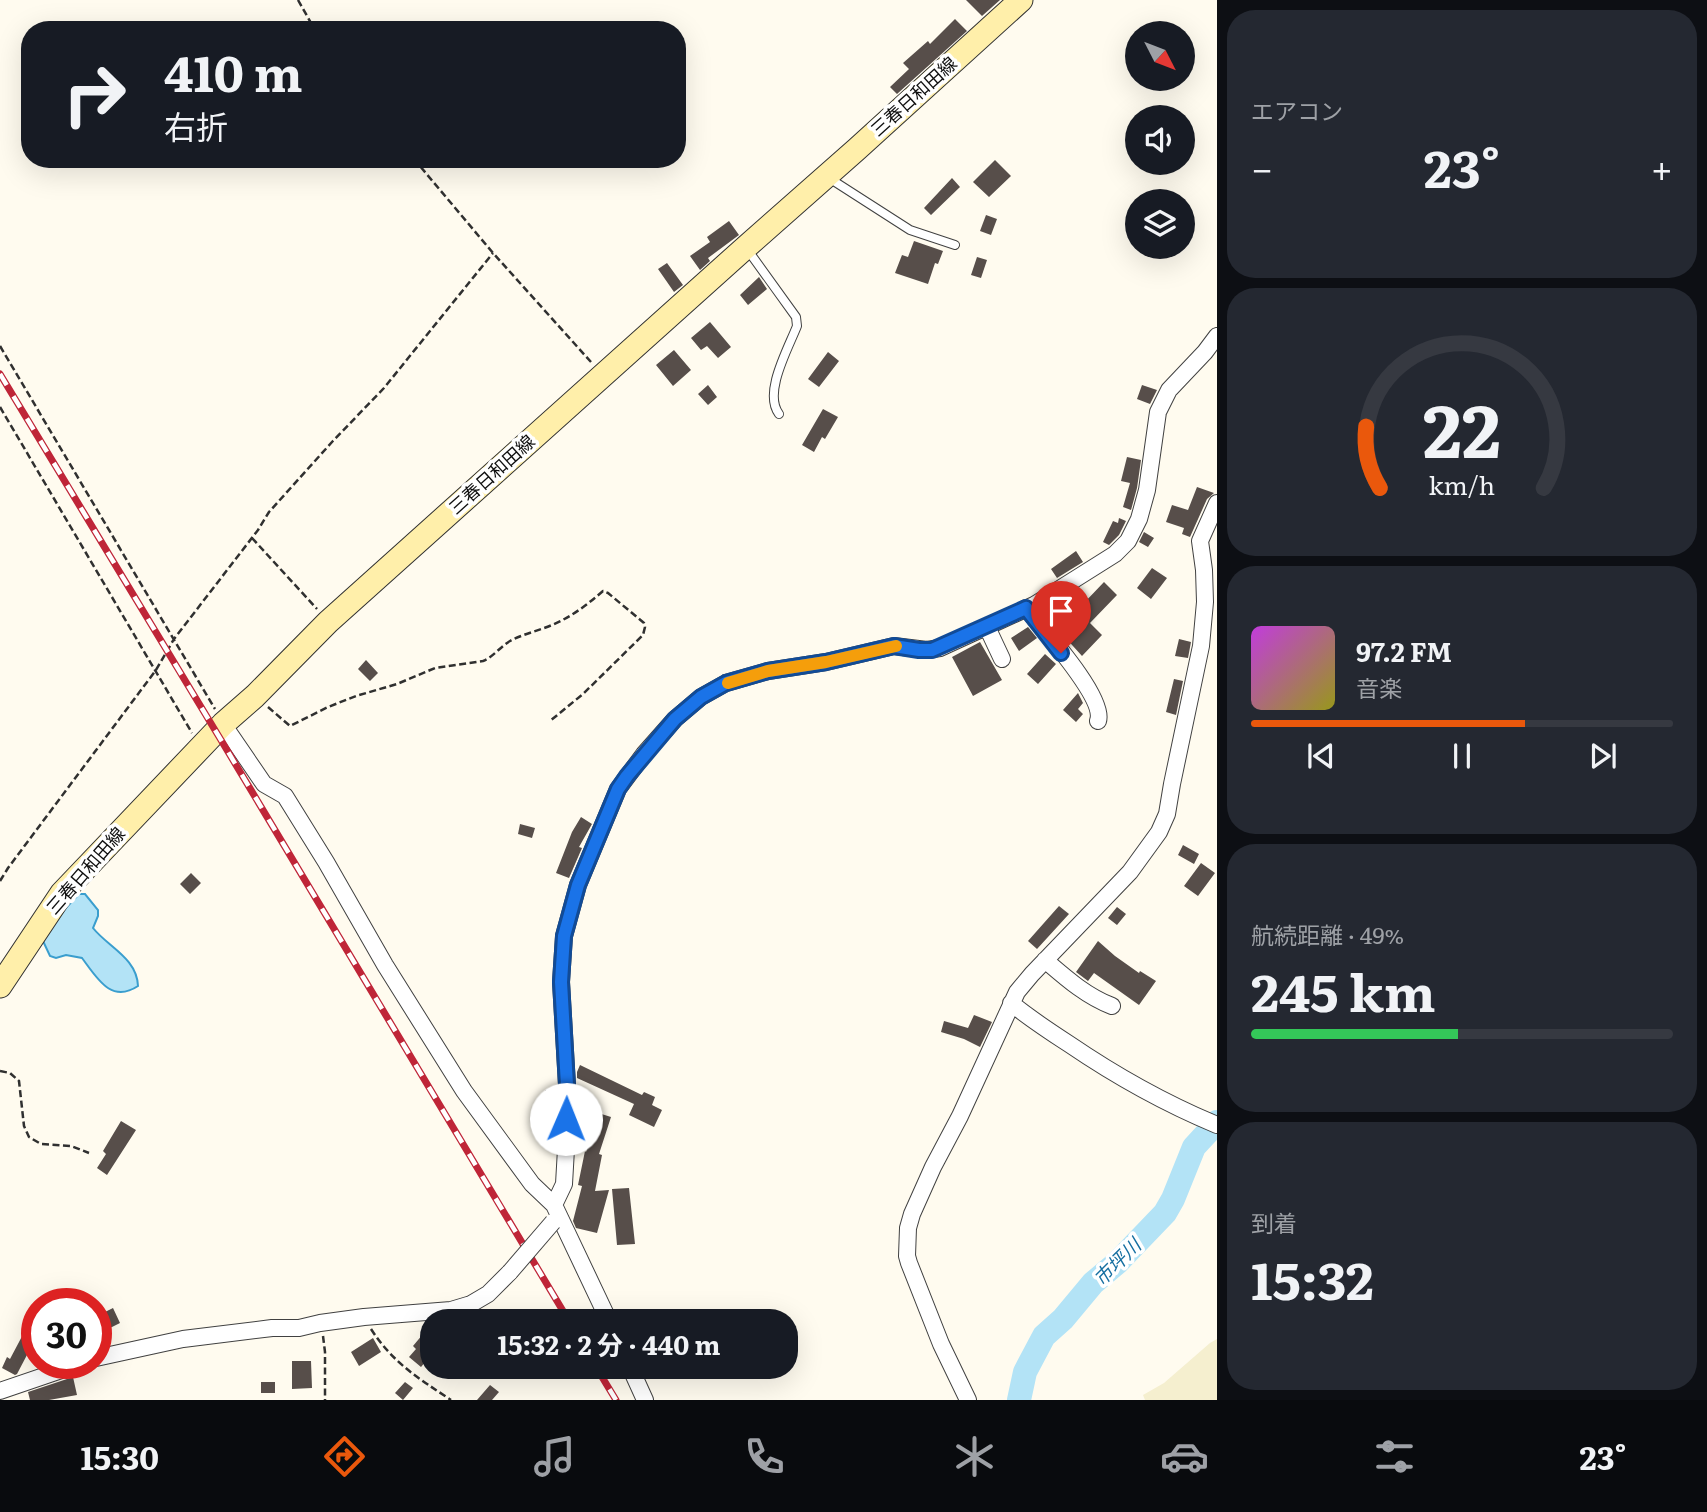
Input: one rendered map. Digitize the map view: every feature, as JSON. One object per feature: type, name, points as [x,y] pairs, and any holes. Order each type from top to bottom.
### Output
[{"type":"main road","name":"三春日和田線","points":[[0,986],[62,893],[223,724],[255,696],[328,622],[1021,0]]},
{"type":"street","points":[[112,1354],[183,1339],[272,1328],[299,1328],[364,1317],[444,1311],[462,1307],[488,1294],[510,1272],[555,1214],[564,1184],[567,1085],[561,982],[564,936],[578,885],[618,789],[627,776],[675,719],[701,697],[726,683],[768,671],[826,662],[894,646],[932,650],[1026,608],[1115,554],[1128,541],[1139,519],[1147,490],[1158,412],[1169,390],[1215,343]]},
{"type":"street","points":[[968,1400],[941,1344],[909,1263],[908,1228],[933,1167],[960,1116],[1017,992],[1129,872],[1159,832],[1167,814],[1201,646],[1205,602],[1200,541],[1217,503]]},
{"type":"street","points":[[1026,608],[1091,693],[1097,704],[1100,717],[1098,721]]},
{"type":"street","points":[[987,627],[1002,659]]},
{"type":"street","points":[[223,724],[264,785],[285,796],[385,965],[464,1091],[555,1214],[603,1309]]},
{"type":"street","points":[[1045,960],[1095,999],[1112,1006]]},
{"type":"street","points":[[1011,1003],[1036,1023],[1113,1074],[1217,1125]]},
{"type":"street","points":[[0,1391],[35,1379]]},
{"type":"street","points":[[635,1379],[645,1400]]},
{"type":"lane","points":[[826,176],[910,230],[955,245]]},
{"type":"lane","points":[[746,247],[796,317],[797,327],[774,386],[774,407],[779,414]]},
{"type":"path","points":[[298,0],[310,21]]},
{"type":"path","points":[[422,168],[602,375]]},
{"type":"path","points":[[0,881],[269,512],[384,388],[493,253]]},
{"type":"path","points":[[0,346],[223,724]]},
{"type":"path","points":[[0,407],[201,747]]},
{"type":"path","points":[[251,538],[328,622]]},
{"type":"path","points":[[255,696],[290,726],[337,703],[397,684],[435,668],[484,662],[508,642],[554,624],[579,611],[603,591],[608,593],[644,623],[643,635],[583,694],[550,721]]},
{"type":"path","points":[[0,1071],[10,1073],[19,1081],[24,1126],[29,1137],[41,1144],[71,1146],[89,1153]]},
{"type":"path","points":[[364,1317],[381,1345],[396,1360],[452,1400]]},
{"type":"path","points":[[320,1323],[325,1352],[325,1400]]},
{"type":"shaded area","points":[[1217,1339],[1217,1400],[1145,1400],[1143,1395],[1164,1383]]},
{"type":"water","points":[[79,894],[85,894],[98,910],[93,928],[127,960],[133,968],[138,986],[128,991],[112,990],[99,980],[82,958],[50,956],[43,941],[63,911]]},
{"type":"building","points":[[966,0],[1000,0],[982,16]]},
{"type":"building","points":[[955,19],[967,31],[897,94],[890,87],[909,69],[903,63],[928,41],[930,44]]},
{"type":"building","points":[[995,160],[1011,176],[989,197],[973,182]]},
{"type":"building","points":[[952,178],[960,187],[931,215],[924,208]]},
{"type":"building","points":[[986,215],[997,219],[991,235],[980,231]]},
{"type":"building","points":[[729,221],[739,235],[708,258],[710,261],[700,270],[690,256],[710,242],[707,237]]},
{"type":"building","points":[[914,241],[943,251],[938,264],[935,263],[928,284],[895,273],[902,255],[908,257]]},
{"type":"building","points":[[977,257],[987,260],[981,278],[971,275]]},
{"type":"building","points":[[667,263],[683,285],[674,292],[658,269]]},
{"type":"building","points":[[759,277],[767,289],[748,305],[740,295]]},
{"type":"building","points":[[710,322],[731,347],[718,358],[707,346],[701,350],[691,338]]},
{"type":"building","points":[[674,350],[691,370],[673,386],[656,365]]},
{"type":"building","points":[[828,352],[839,361],[819,387],[808,379]]},
{"type":"building","points":[[708,385],[717,397],[708,405],[698,394]]},
{"type":"building","points":[[1142,385],[1157,390],[1150,404],[1137,399]]},
{"type":"building","points":[[823,409],[838,417],[814,452],[802,445]]},
{"type":"building","points":[[1127,457],[1141,460],[1131,510],[1123,507],[1130,483],[1121,481]]},
{"type":"building","points":[[1197,487],[1214,493],[1207,499],[1190,537],[1182,534],[1184,528],[1166,522],[1172,505],[1188,510]]},
{"type":"building","points":[[1119,518],[1126,521],[1119,535],[1109,545],[1103,542],[1113,521],[1118,523]]},
{"type":"building","points":[[1144,532],[1154,538],[1148,547],[1139,542]]},
{"type":"building","points":[[1076,551],[1083,562],[1057,578],[1051,569]]},
{"type":"building","points":[[1152,568],[1167,578],[1151,599],[1137,588]]},
{"type":"building","points":[[1104,582],[1117,595],[1090,623],[1102,635],[1082,656],[1063,635],[1087,609],[1083,604]]},
{"type":"building","points":[[1028,627],[1037,638],[1019,651],[1011,638]]},
{"type":"building","points":[[1179,639],[1191,642],[1188,658],[1175,656]]},
{"type":"building","points":[[980,642],[1002,680],[973,696],[952,657]]},
{"type":"building","points":[[1045,654],[1056,664],[1038,684],[1027,674]]},
{"type":"building","points":[[366,660],[378,673],[370,681],[358,669]]},
{"type":"building","points":[[1174,679],[1183,681],[1176,715],[1166,712]]},
{"type":"building","points":[[1078,693],[1083,703],[1078,709],[1083,714],[1076,722],[1063,710]]},
{"type":"building","points":[[581,817],[592,824],[579,847],[582,848],[569,878],[556,873],[572,832]]},
{"type":"building","points":[[520,824],[535,828],[532,838],[518,834]]},
{"type":"building","points":[[1183,845],[1199,854],[1194,864],[1178,855]]},
{"type":"building","points":[[1201,863],[1215,873],[1198,896],[1184,886]]},
{"type":"building","points":[[191,873],[201,883],[190,894],[180,884]]},
{"type":"building","points":[[1059,906],[1069,914],[1037,949],[1028,941]]},
{"type":"building","points":[[1117,907],[1126,914],[1117,925],[1108,918]]},
{"type":"building","points":[[1098,941],[1139,973],[1140,971],[1156,981],[1139,1005],[1094,973],[1088,981],[1076,972]]},
{"type":"building","points":[[974,1015],[992,1022],[980,1047],[941,1032],[944,1021],[968,1028]]},
{"type":"building","points":[[580,1065],[642,1095],[644,1092],[655,1097],[652,1105],[662,1110],[654,1127],[629,1115],[634,1104],[577,1078]]},
{"type":"building","points":[[545,1090],[556,1091],[556,1107],[545,1107]]},
{"type":"building","points":[[592,1111],[611,1117],[599,1154],[602,1155],[595,1191],[609,1190],[597,1233],[576,1228],[573,1221],[582,1186],[578,1185],[585,1151],[592,1134],[586,1132]]},
{"type":"building","points":[[121,1121],[136,1130],[107,1175],[97,1168],[106,1154],[103,1151]]},
{"type":"building","points":[[629,1188],[635,1244],[617,1245],[612,1189]]},
{"type":"building","points":[[112,1308],[120,1323],[112,1327]]},
{"type":"building","points":[[21,1338],[21,1366],[15,1375],[2,1368],[7,1357],[10,1359]]},
{"type":"building","points":[[373,1338],[381,1352],[359,1366],[351,1352]]},
{"type":"building","points":[[420,1338],[420,1366],[409,1357],[416,1349],[413,1346]]},
{"type":"building","points":[[292,1361],[311,1361],[312,1388],[292,1389]]},
{"type":"building","points":[[73,1379],[77,1395],[30,1400],[28,1392]]},
{"type":"building","points":[[261,1382],[275,1382],[275,1393],[261,1393]]},
{"type":"building","points":[[405,1382],[413,1388],[403,1400],[395,1393]]},
{"type":"building","points":[[490,1385],[499,1392],[492,1400],[477,1400]]},
{"type":"waterway","name":"市坪川","points":[[1019,1400],[1025,1372],[1044,1336],[1063,1319],[1093,1283],[1118,1262],[1165,1213],[1194,1147],[1217,1122]]},
{"type":"railway","points":[[0,374],[562,1309]]},
{"type":"railway","points":[[603,1379],[616,1400]]},
{"type":"slow traffic","points":[[728,683],[768,671],[826,662],[896,646]]},
{"type":"route","points":[[566,1119],[567,1085],[561,982],[564,936],[570,912],[578,885],[618,789],[675,719],[708,692],[726,683],[768,671],[826,662],[894,646],[932,650],[1026,608],[1061,653]]}]
